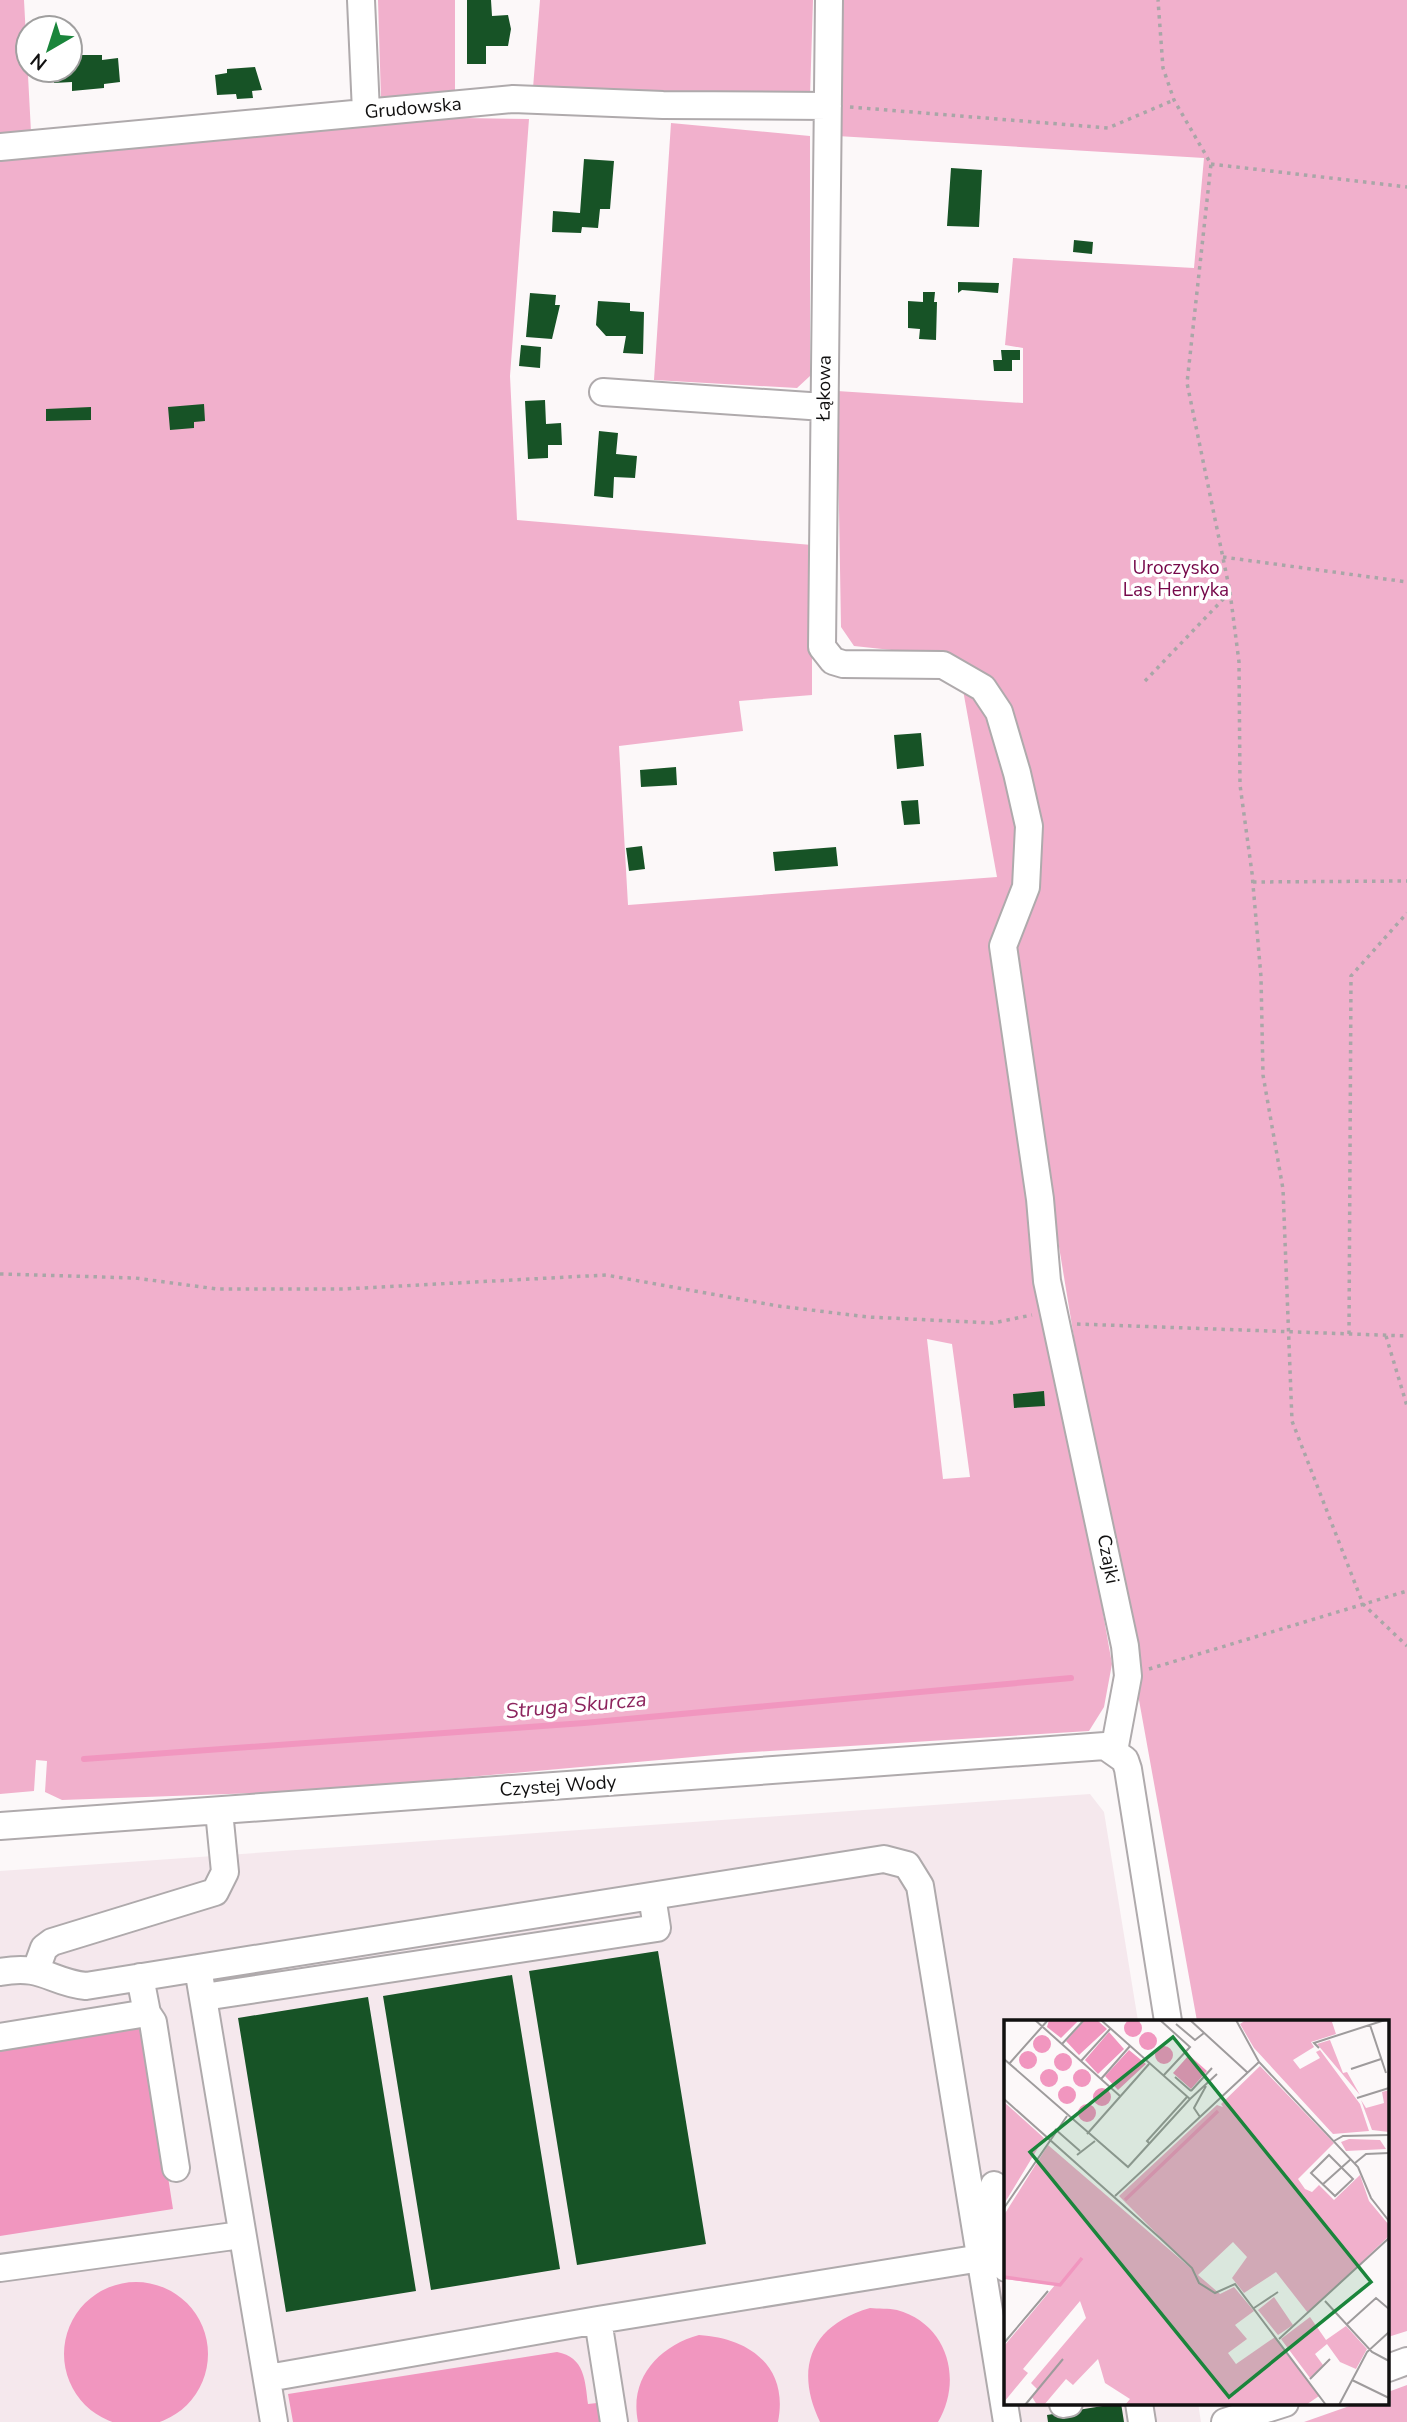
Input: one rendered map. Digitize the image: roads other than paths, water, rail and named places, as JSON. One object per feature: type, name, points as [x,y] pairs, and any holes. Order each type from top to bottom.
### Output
[{"type":"street","points":[[361,0],[366,112]]},
{"type":"street","name":"Łąkowa","points":[[829,0],[822,647],[833,661],[843,664],[943,665]]},
{"type":"street","name":"Grudowska","points":[[0,147],[513,99],[663,105],[828,106]]},
{"type":"street","points":[[603,392],[824,407]]},
{"type":"street","name":"Czajki","points":[[943,665],[983,688],[999,712],[1029,826],[1026,887],[1003,946],[1054,1317],[1103,1533],[1128,1676],[1114,1751]]},
{"type":"street","name":"Czystej Wody","points":[[0,1826],[1097,1746],[1114,1751]]},
{"type":"street","points":[[1114,1751],[1125,1760],[1128,1769],[1168,2020]]},
{"type":"street","points":[[36,1970],[44,1948],[52,1942],[215,1892],[225,1872],[219,1811]]},
{"type":"street","points":[[0,1972],[36,1970],[86,1986],[884,1859],[907,1866],[920,1886],[981,2258],[1000,2332],[1004,2383]]},
{"type":"street","points":[[204,1997],[657,1928],[652,1896]]},
{"type":"street","points":[[508,1919],[514,1950]]},
{"type":"street","points":[[365,1942],[371,1971]]},
{"type":"street","points":[[198,1968],[274,2422]]},
{"type":"street","points":[[141,1977],[147,2013],[153,2022],[176,2168]]},
{"type":"street","points":[[0,2036],[147,2013]]},
{"type":"street","points":[[968,2179],[980,2179],[1000,2189],[1004,2242]]},
{"type":"street","points":[[0,2269],[241,2235]]},
{"type":"street","points":[[268,2378],[598,2320],[981,2258]]},
{"type":"street","points":[[598,2320],[614,2422]]},
{"type":"street","points":[[1390,2367],[1407,2361]]},
{"type":"street","points":[[1006,2404],[1007,2422]]},
{"type":"street","points":[[1139,2404],[1142,2422]]},
{"type":"street","points":[[1229,2417],[1281,2404]]},
{"type":"waterway","name":"Struga Skurcza","points":[[84,1759],[584,1723],[1071,1678]]},
{"type":"park label","name":"Uroczysko Las Henryka","points":[[1176,579]]}]
